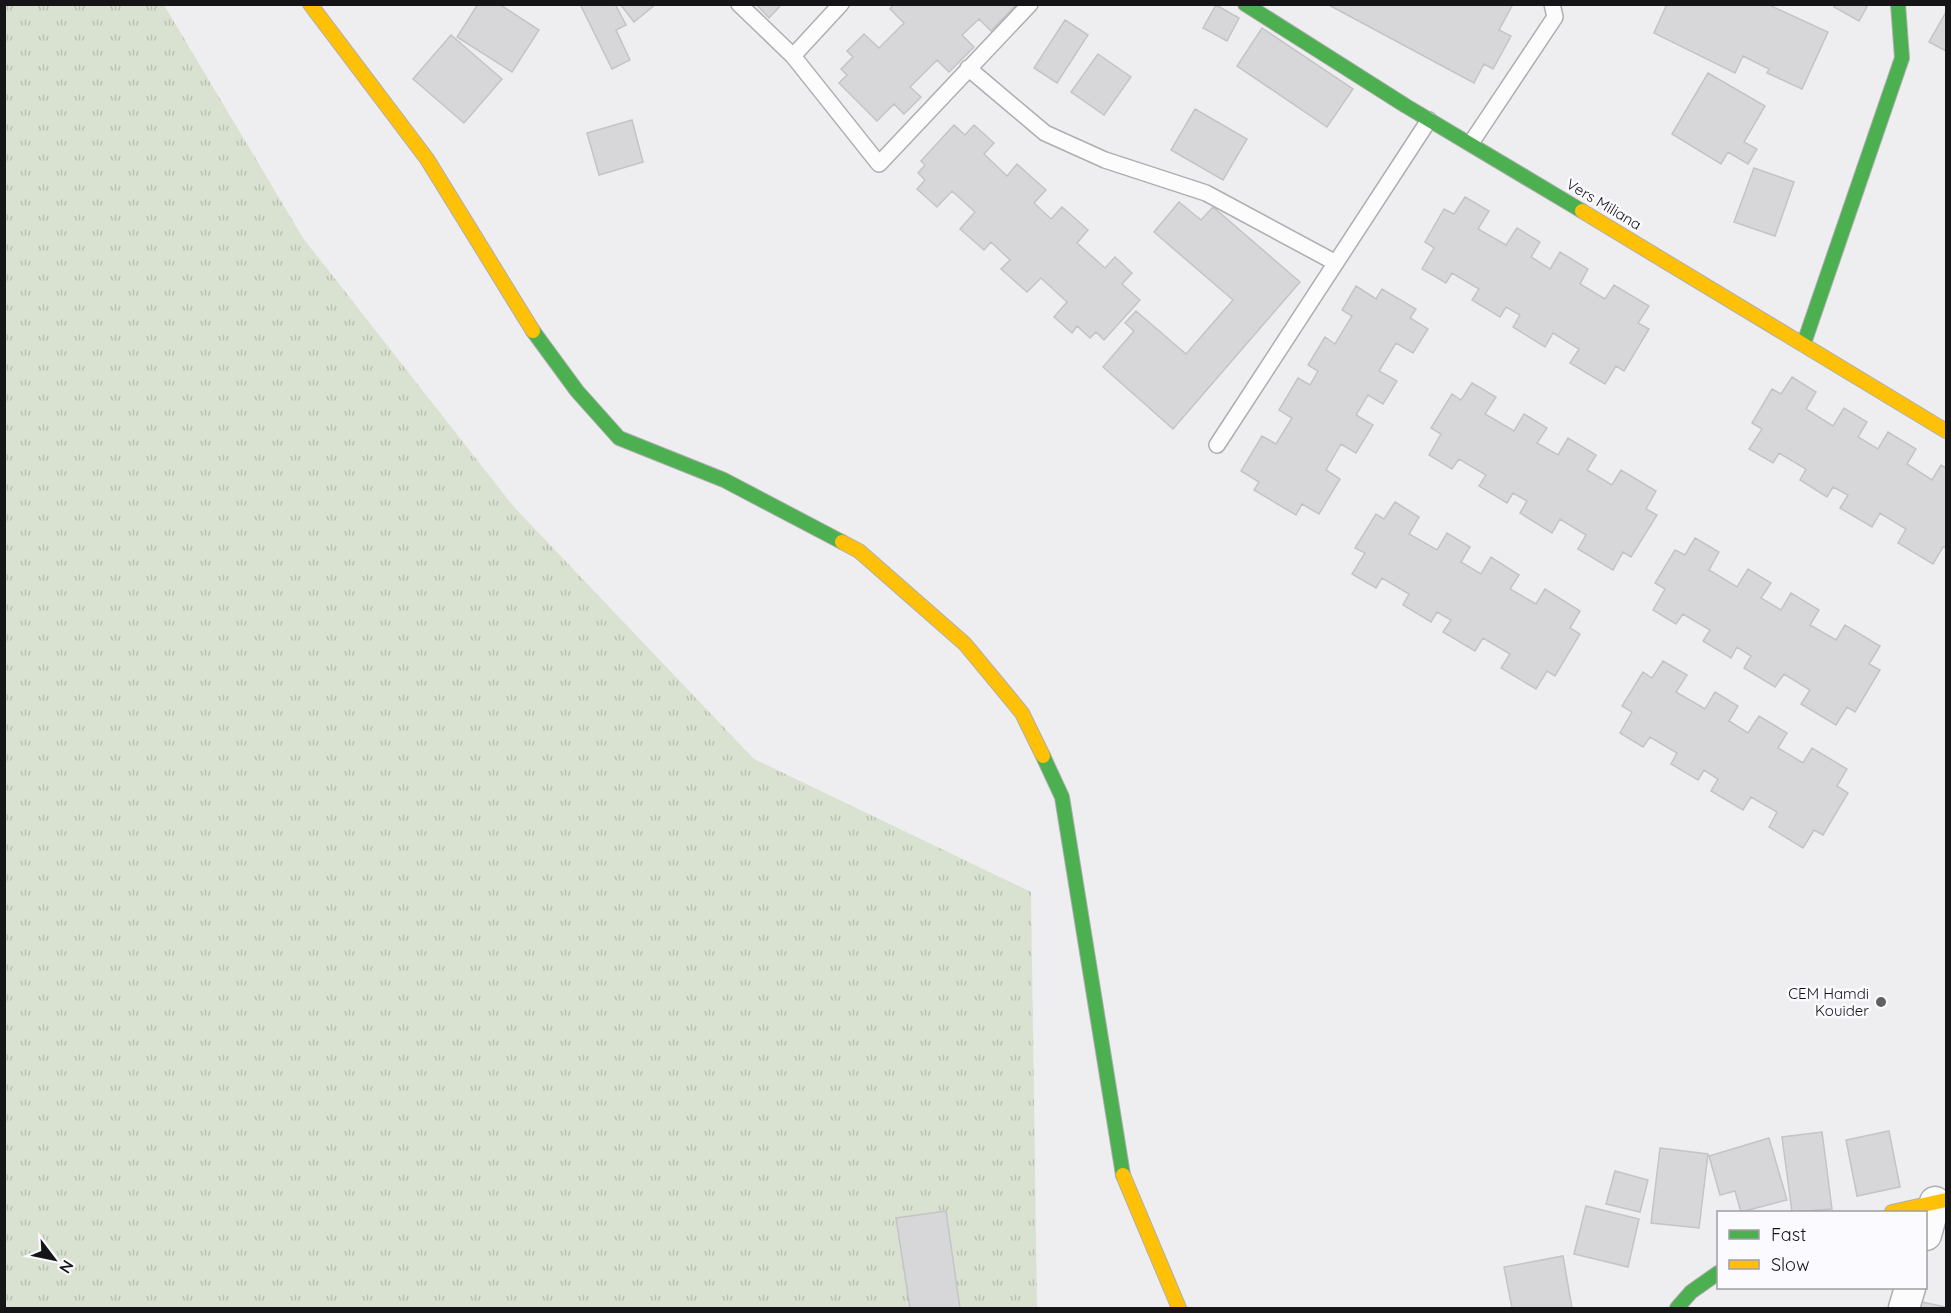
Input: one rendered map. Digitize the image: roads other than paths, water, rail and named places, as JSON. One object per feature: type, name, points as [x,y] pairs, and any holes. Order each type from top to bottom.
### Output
[{"type":"street","points":[[310,4],[338,38],[426,159],[529,325],[577,391],[619,438],[724,480],[860,551],[965,644],[1022,713],[1062,797],[1124,1183],[1179,1308]]},
{"type":"street","name":"Vers Miliana","points":[[1245,4],[1429,120],[1471,143],[1947,431]]},
{"type":"street","points":[[1804,343],[1902,58],[1898,4]]},
{"type":"street","points":[[1896,1211],[1941,1201]]},
{"type":"street","points":[[1927,1233],[1941,1201]]},
{"type":"street","points":[[1677,1308],[1691,1292],[1717,1274]]},
{"type":"street","points":[[1904,1308],[1909,1289]]},
{"type":"lane","points":[[739,4],[793,56],[879,164],[1030,4]]},
{"type":"lane","points":[[793,56],[840,4]]},
{"type":"lane","points":[[1471,143],[1555,17],[1552,4]]},
{"type":"lane","points":[[968,68],[1045,133],[1105,160],[1206,193],[1336,263]]},
{"type":"lane","points":[[1217,445],[1429,120]]},
{"type":"place","name":"CEM Hamdi Kouider","points":[[1881,1002]]}]
